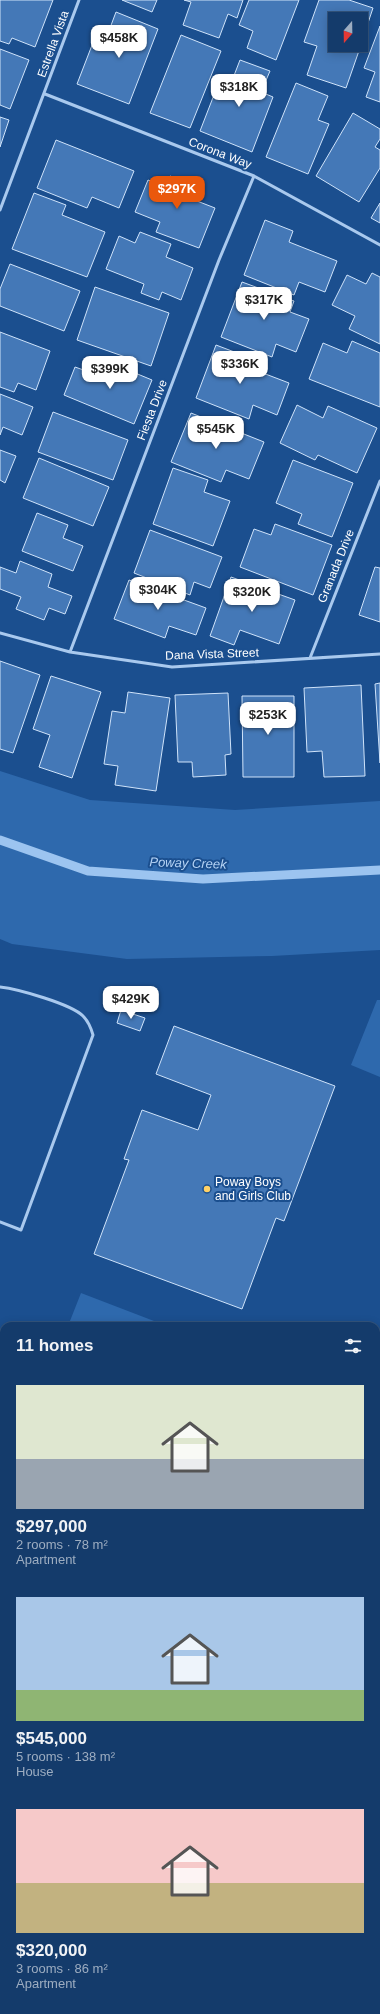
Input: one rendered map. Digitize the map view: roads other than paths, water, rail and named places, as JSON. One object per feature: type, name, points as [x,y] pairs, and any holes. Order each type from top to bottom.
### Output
[{"type":"lane","name":"Estrella Vista","points":[[0,210],[45,94],[58,52],[79,0]]},
{"type":"lane","name":"Corona Way","points":[[45,94],[254,176],[380,245]]},
{"type":"lane","name":"Fiesta Drive","points":[[70,652],[219,260],[254,176]]},
{"type":"lane","name":"Granada Drive","points":[[310,658],[380,481]]},
{"type":"lane","name":"Dana Vista Street","points":[[0,633],[70,652],[172,667],[380,654]]},
{"type":"lane","points":[[0,987],[16,989],[73,1009],[82,1016],[90,1026],[93,1035],[21,1230],[0,1222]]},
{"type":"waterway","name":"Poway Creek","points":[[0,840],[88,871],[203,879],[380,870]]},
{"type":"place","name":"Poway Boys and Girls Club","points":[[207,1189]]}]
